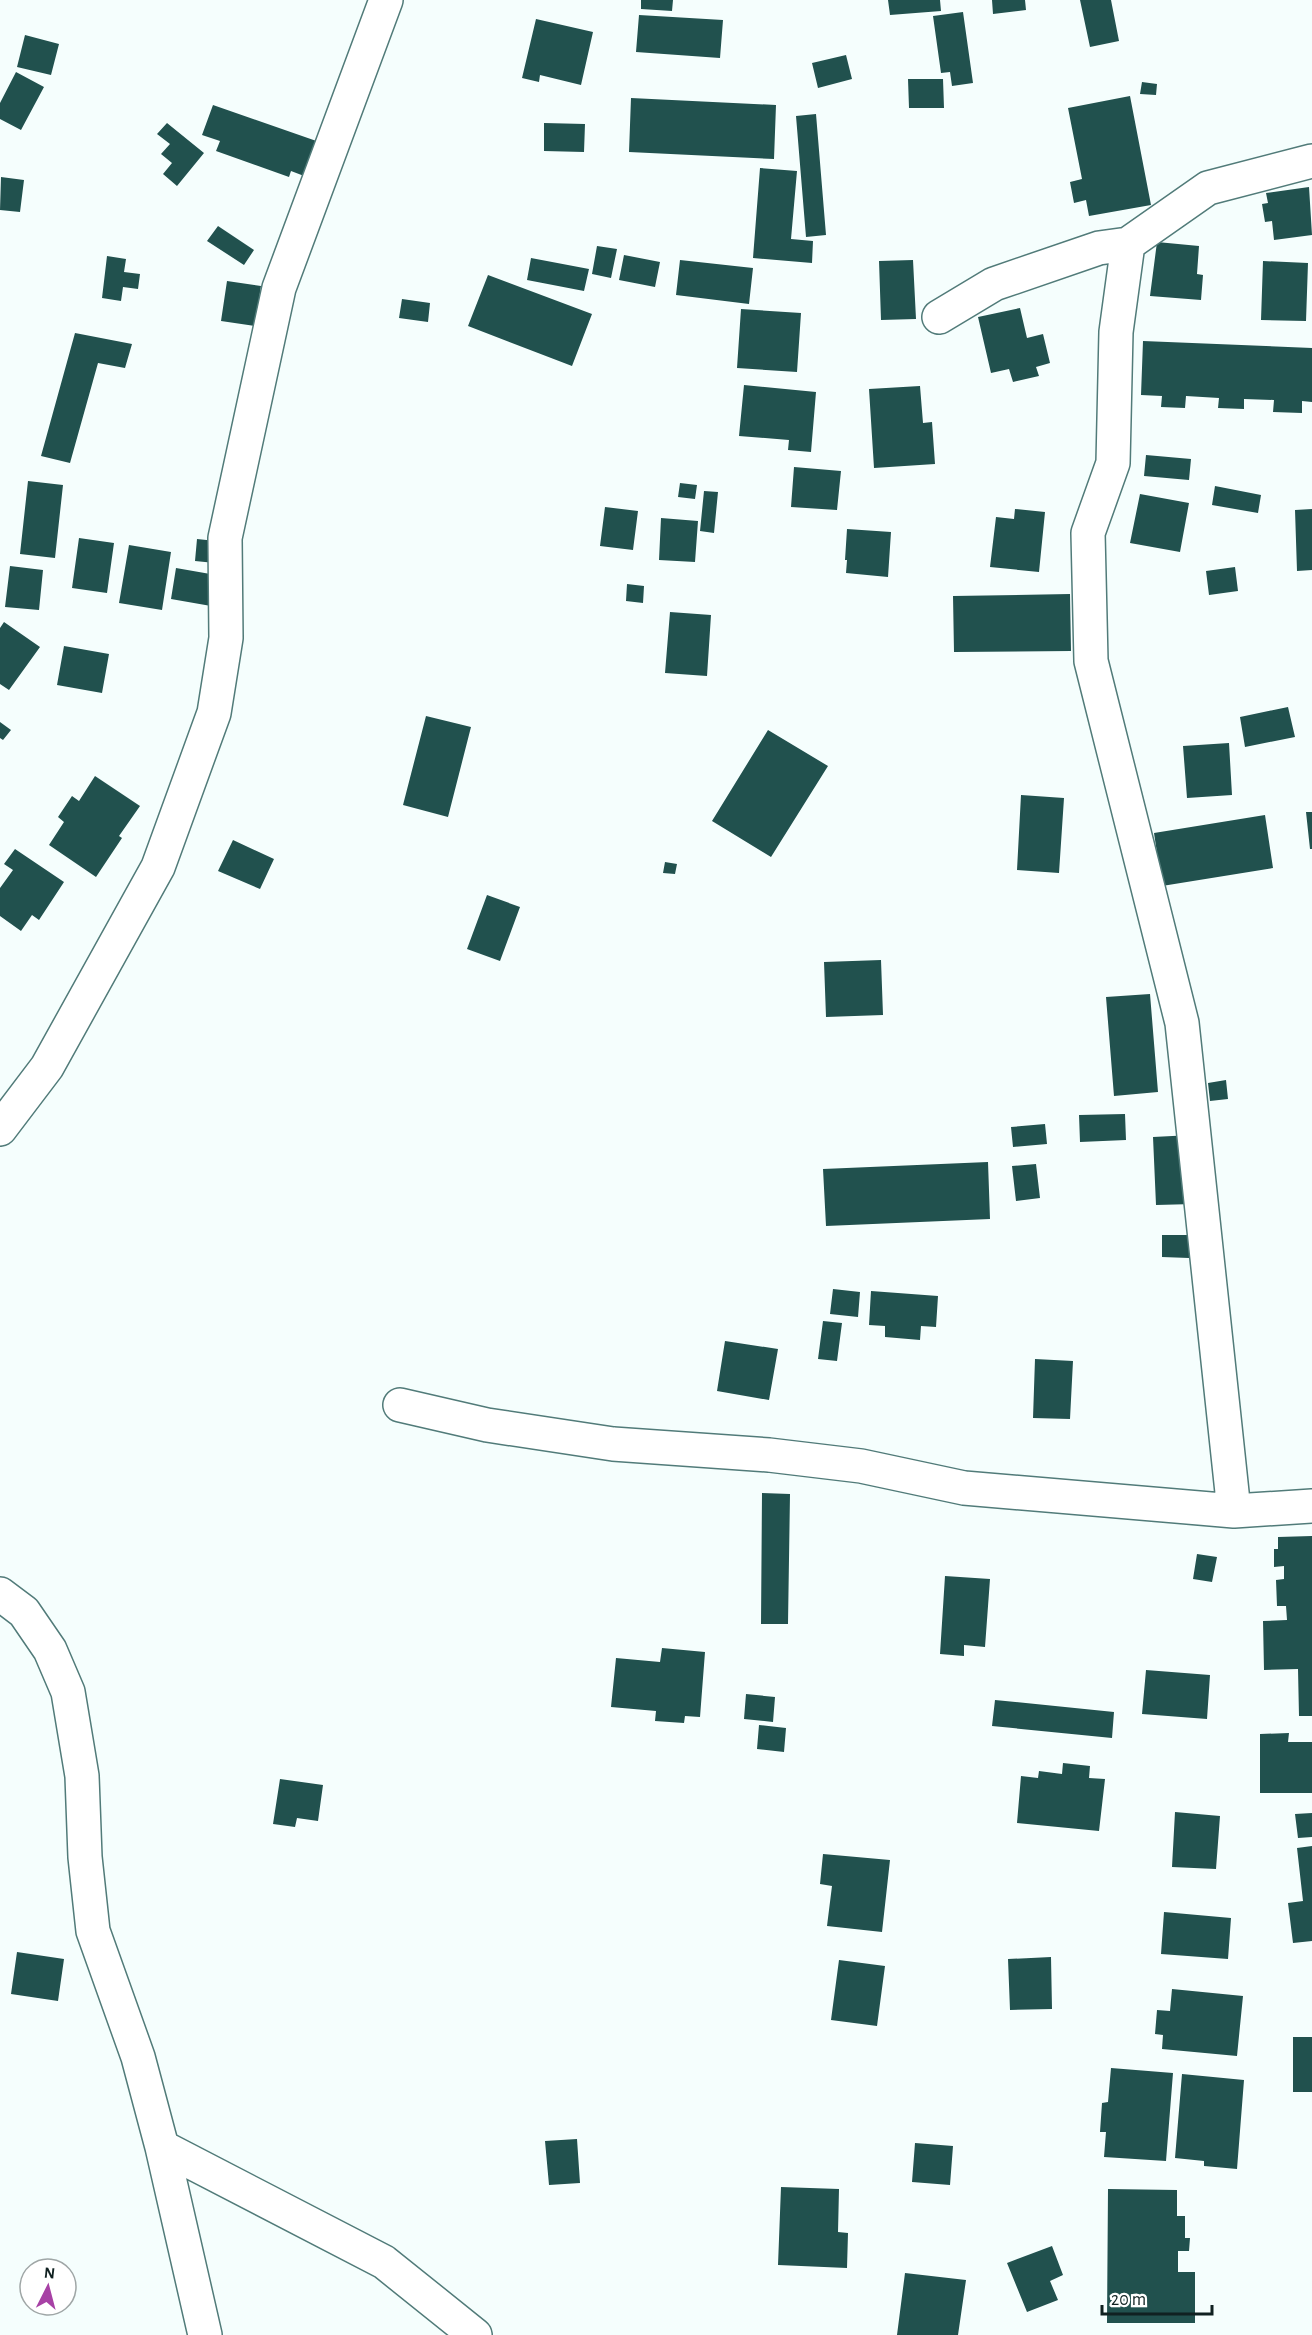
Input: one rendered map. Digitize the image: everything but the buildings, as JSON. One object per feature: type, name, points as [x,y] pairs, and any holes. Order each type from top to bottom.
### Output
[{"type":"street","points":[[0,1129],[47,1067],[158,867],[214,712],[226,638],[225,538],[279,288],[386,0]]},
{"type":"street","points":[[939,317],[994,284],[1099,249],[1128,244],[1209,188],[1312,161]]},
{"type":"street","points":[[1128,244],[1116,332],[1113,463],[1088,533],[1092,661],[1182,1023],[1234,1511]]},
{"type":"street","points":[[400,1405],[487,1425],[613,1444],[769,1455],[861,1466],[964,1488],[1234,1511],[1312,1506]]},
{"type":"street","points":[[0,1594],[24,1611],[50,1650],[68,1692],[82,1776],[85,1857],[93,1931],[138,2056],[162,2147],[205,2335]]},
{"type":"street","points":[[162,2147],[384,2262],[475,2335]]}]
